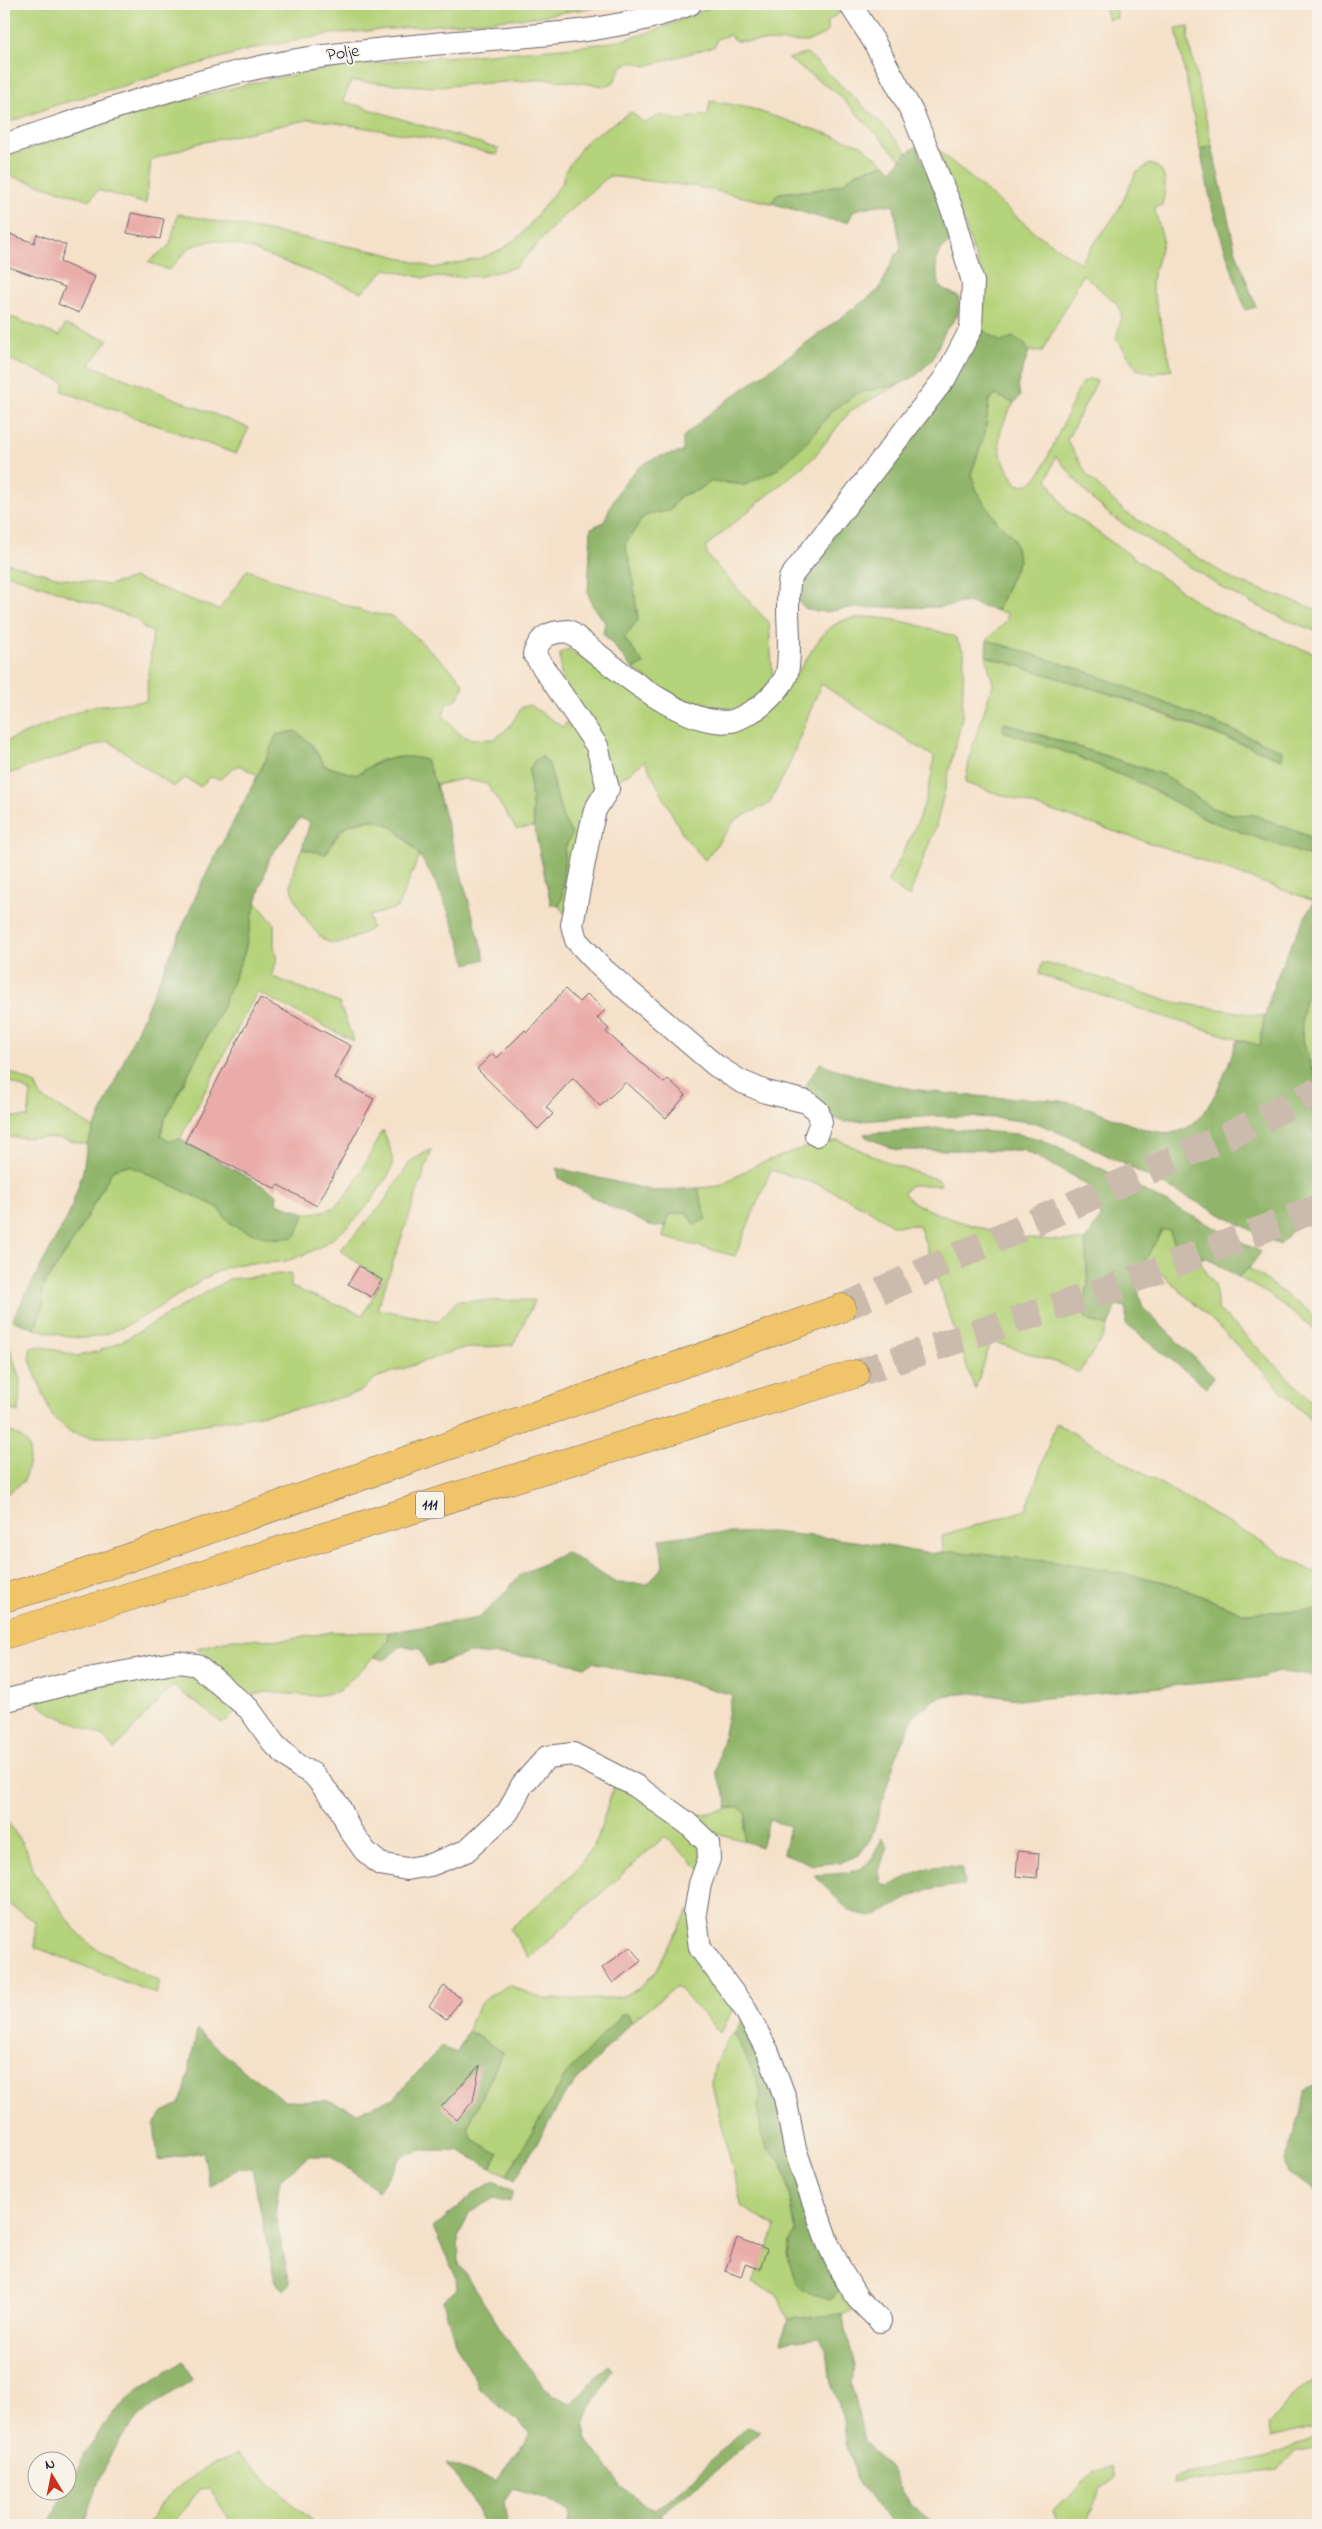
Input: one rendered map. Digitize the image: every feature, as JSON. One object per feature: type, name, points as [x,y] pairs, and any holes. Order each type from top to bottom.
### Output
[{"type":"highway","points":[[4,1598],[80,1574],[842,1308]]},
{"type":"highway","name":"111","points":[[4,1635],[855,1374]]},
{"type":"street","name":"Polje","points":[[4,145],[193,84],[260,68],[313,58],[379,49],[561,34],[613,27],[658,17],[690,4]]},
{"type":"street","points":[[816,1135],[821,1122],[818,1111],[807,1102],[766,1092],[740,1081],[715,1065],[603,969],[576,940],[572,925],[590,831],[596,810],[608,788],[597,746],[534,654],[538,641],[553,632],[569,631],[648,694],[706,719],[732,721],[765,705],[787,674],[789,625],[786,599],[790,578],[945,378],[971,329],[973,282],[953,212],[913,114],[874,40],[850,4]]},
{"type":"street","points":[[4,1701],[78,1681],[178,1662],[197,1665],[248,1709],[274,1744],[298,1766],[313,1774],[339,1806],[350,1830],[365,1851],[380,1864],[407,1870],[430,1865],[466,1851],[508,1812],[522,1785],[547,1757],[573,1754],[636,1786],[687,1823],[708,1843],[710,1859],[700,1884],[695,1913],[700,1948],[741,2003],[768,2052],[785,2098],[795,2149],[826,2241],[841,2272],[858,2299],[880,2321]]},
{"type":"green space","points":[[4,4],[615,4],[534,17],[331,34],[251,49],[56,105],[4,124]]},
{"type":"green space","points":[[717,4],[836,4],[843,10],[828,21],[828,32],[807,42],[736,41],[729,35],[717,39],[715,46],[646,66],[634,62],[622,66],[614,82],[606,86],[548,79],[433,87],[351,81],[343,101],[499,149],[497,155],[429,138],[311,119],[195,144],[151,160],[146,204],[98,190],[90,200],[4,174],[4,157],[172,104],[257,82],[368,64],[564,48],[613,42],[658,29]]},
{"type":"green space","points":[[1103,4],[1116,4],[1117,18],[1108,19]]},
{"type":"green space","points":[[1189,26],[1188,39],[1212,146],[1200,149],[1176,28]]},
{"type":"green space","points":[[807,53],[879,121],[907,152],[901,160],[837,93],[788,59]]},
{"type":"green space","points":[[710,101],[746,107],[861,145],[885,164],[858,172],[842,184],[816,190],[779,193],[771,203],[698,187],[609,176],[560,219],[516,267],[481,276],[424,278],[386,269],[362,292],[246,247],[214,240],[190,247],[169,270],[148,262],[170,245],[178,214],[384,253],[434,268],[477,259],[501,250],[522,234],[562,183],[565,171],[587,140],[631,112],[645,123],[660,115],[679,120],[708,114]]},
{"type":"green space","points":[[917,146],[954,240],[942,249],[936,265],[940,287],[959,297],[958,315],[945,331],[932,360],[916,376],[900,384],[857,393],[831,412],[809,440],[778,469],[745,485],[712,481],[698,490],[680,496],[670,510],[644,516],[625,544],[632,572],[638,620],[624,638],[644,664],[633,669],[603,633],[605,622],[592,605],[588,593],[591,528],[604,522],[622,486],[644,464],[656,458],[683,452],[683,437],[710,413],[879,290],[895,256],[901,249],[894,206],[879,205],[854,210],[848,222],[825,219],[771,203],[779,193],[816,190],[842,184],[858,172],[885,164],[892,170],[908,152]]},
{"type":"green space","points":[[1212,146],[1235,249],[1256,307],[1245,310],[1213,212],[1200,149]]},
{"type":"green space","points":[[938,150],[1037,234],[1080,263],[1117,213],[1136,173],[1150,164],[1156,166],[1165,180],[1162,205],[1154,207],[1163,240],[1151,283],[1172,369],[1154,374],[1137,369],[1116,338],[1122,317],[1118,305],[1083,274],[1042,352],[1029,351],[1023,342],[1001,342],[982,329],[983,278]]},
{"type":"green space","points":[[4,314],[59,336],[65,325],[108,340],[90,365],[249,428],[236,454],[62,391],[64,382],[4,357]]},
{"type":"green space","points":[[982,329],[1001,342],[1012,337],[1023,342],[1029,351],[1018,384],[1020,397],[1014,403],[996,395],[989,400],[985,433],[971,474],[978,494],[996,520],[1013,537],[1019,560],[997,611],[967,602],[942,607],[849,608],[825,612],[807,610],[790,592],[966,363]]},
{"type":"green space","points":[[1089,379],[1097,381],[1067,440],[1088,476],[1125,512],[1234,580],[1318,610],[1318,632],[1289,621],[1229,592],[1111,516],[1089,496],[1056,456],[1047,479],[1066,510],[1207,609],[1293,646],[1318,654],[1318,840],[1254,815],[1232,814],[1212,808],[1164,775],[1005,723],[1004,731],[1071,754],[1142,784],[1210,821],[1318,859],[1318,900],[1314,901],[1175,851],[965,783],[972,748],[993,684],[986,656],[1120,697],[1282,759],[1281,750],[1091,673],[987,640],[1007,620],[1007,613],[997,611],[1019,560],[1013,537],[996,520],[978,494],[971,474],[985,433],[989,400],[996,395],[1014,403],[1003,426],[999,445],[1010,474],[1018,485],[1030,484],[1041,472],[1081,384]]},
{"type":"green space","points":[[900,384],[851,410],[813,458],[705,547],[708,556],[769,623],[773,683],[748,708],[698,714],[633,669],[643,664],[624,638],[638,620],[632,572],[624,544],[644,516],[670,510],[680,496],[698,490],[712,481],[745,485],[809,440],[831,412],[857,393]]},
{"type":"green space","points":[[4,562],[60,578],[108,585],[135,578],[219,610],[247,570],[365,612],[394,617],[457,675],[464,686],[457,699],[446,705],[443,715],[460,734],[476,739],[495,739],[509,727],[522,707],[530,705],[563,727],[569,720],[561,677],[560,653],[568,649],[575,655],[596,658],[709,727],[758,702],[786,684],[793,678],[823,634],[830,628],[842,621],[873,617],[910,623],[955,637],[964,652],[962,718],[936,826],[909,897],[887,882],[917,822],[928,790],[934,757],[821,684],[788,767],[769,804],[736,819],[705,860],[683,835],[645,761],[617,782],[565,914],[559,906],[562,899],[565,848],[571,834],[562,816],[549,764],[529,770],[534,827],[516,829],[487,784],[463,779],[436,785],[426,760],[380,760],[356,775],[325,766],[312,745],[265,761],[258,775],[238,765],[220,779],[209,777],[201,787],[185,778],[173,787],[109,741],[4,775],[4,742],[92,706],[146,701],[153,632],[145,629],[135,618],[4,573]]},
{"type":"green space","points":[[987,640],[1091,673],[1281,750],[1282,759],[1120,697],[986,656]]},
{"type":"green space","points":[[1004,723],[1164,775],[1212,808],[1232,814],[1254,815],[1318,840],[1318,859],[1210,821],[1142,784],[1071,754],[1003,731]]},
{"type":"green space","points":[[296,731],[312,745],[325,766],[356,775],[373,765],[397,757],[426,760],[436,785],[485,959],[467,964],[444,901],[419,855],[404,836],[387,824],[368,820],[361,821],[340,831],[326,854],[302,849],[310,822],[300,818],[270,857],[256,902],[244,954],[221,1010],[164,1121],[161,1135],[168,1141],[180,1139],[277,1194],[276,1203],[305,1213],[296,1236],[271,1238],[243,1230],[228,1221],[219,1208],[129,1165],[113,1169],[74,1240],[42,1289],[43,1305],[35,1329],[12,1320],[70,1212],[83,1171],[87,1145],[203,880],[265,761],[276,735]]},
{"type":"green space","points":[[542,756],[549,764],[562,816],[572,834],[565,848],[562,899],[559,906],[551,905],[534,827],[529,770],[534,761]]},
{"type":"green space","points":[[379,820],[394,828],[420,855],[397,908],[369,916],[372,928],[357,937],[335,943],[324,940],[312,927],[300,909],[292,892],[292,876],[302,849],[326,854],[336,837],[346,827],[359,822]]},
{"type":"green space","points":[[1318,900],[1318,982],[1304,1001],[1301,1033],[1312,1071],[1318,1080],[1318,1208],[1313,1205],[1280,1245],[1085,1144],[1037,1123],[997,1118],[935,1116],[844,1122],[823,1114],[797,1099],[820,1063],[883,1083],[923,1091],[1068,1102],[1140,1128],[1165,1133],[1177,1132],[1188,1127],[1208,1107],[1216,1093],[1237,1040],[1260,1045],[1268,1006],[1280,970],[1295,936],[1314,901]]},
{"type":"green space","points":[[256,902],[274,924],[274,945],[277,961],[271,976],[339,1003],[354,1041],[257,992],[180,1139],[168,1142],[161,1135],[164,1121],[221,1010],[244,954]]},
{"type":"green space","points":[[1042,963],[1074,969],[1167,1001],[1264,1016],[1260,1046],[1152,1013],[1039,974]]},
{"type":"green space","points":[[1318,982],[1318,1080],[1304,1043],[1302,1015],[1304,1002],[1309,991]]},
{"type":"green space","points":[[4,1069],[35,1084],[41,1097],[94,1128],[87,1145],[59,1138],[4,1137],[4,1117],[28,1117],[31,1092],[4,1079]]},
{"type":"green space","points":[[939,1128],[1018,1134],[1040,1139],[1106,1171],[1261,1252],[1249,1268],[1238,1277],[1206,1257],[1182,1263],[1170,1231],[1162,1230],[1135,1279],[1143,1308],[1214,1377],[1206,1387],[1126,1324],[1126,1307],[1116,1305],[1108,1326],[1087,1320],[1083,1311],[1088,1283],[1085,1241],[1101,1217],[1091,1188],[1070,1174],[1023,1150],[897,1150],[866,1137],[864,1134]]},
{"type":"green space","points":[[383,1130],[392,1157],[392,1166],[389,1174],[363,1211],[340,1233],[314,1250],[285,1261],[246,1263],[225,1268],[136,1321],[100,1336],[77,1338],[35,1329],[43,1305],[42,1289],[74,1240],[113,1169],[129,1165],[219,1208],[228,1221],[243,1230],[271,1238],[288,1237],[296,1235],[305,1213],[326,1210],[340,1202],[354,1184]]},
{"type":"green space","points":[[838,1140],[896,1166],[939,1180],[941,1185],[910,1185],[904,1193],[911,1200],[939,1214],[958,1221],[1020,1237],[1085,1241],[1088,1283],[1083,1311],[1087,1320],[1108,1326],[1103,1337],[1079,1373],[1061,1364],[991,1341],[975,1390],[919,1225],[894,1226],[862,1206],[818,1184],[771,1170],[735,1256],[663,1237],[668,1215],[686,1212],[705,1219],[698,1188],[720,1186],[756,1165],[803,1148]]},
{"type":"green space","points":[[432,1149],[377,1309],[439,1321],[457,1301],[535,1300],[513,1345],[460,1349],[376,1378],[360,1392],[302,1408],[125,1437],[91,1437],[72,1433],[52,1416],[30,1360],[30,1348],[40,1346],[78,1356],[99,1351],[126,1339],[229,1279],[291,1273],[291,1287],[363,1315],[382,1280],[340,1250],[381,1206],[411,1161]]},
{"type":"green space","points":[[557,1168],[654,1191],[698,1188],[706,1219],[694,1225],[686,1212],[668,1215],[667,1226],[654,1227],[607,1205],[559,1178]]},
{"type":"green space","points":[[1162,1230],[1170,1231],[1182,1263],[1198,1259],[1215,1285],[1218,1309],[1318,1407],[1318,1428],[1209,1317],[1145,1259]]},
{"type":"green space","points":[[1249,1268],[1318,1318],[1318,1332],[1268,1294],[1238,1277]]},
{"type":"green space","points":[[4,1338],[7,1339],[20,1380],[19,1412],[7,1409],[4,1416]]},
{"type":"green space","points":[[1056,1423],[1318,1575],[1318,1610],[1243,1613],[1166,1582],[953,1551],[943,1554],[942,1536],[1026,1510]]},
{"type":"green space","points":[[4,1429],[22,1438],[29,1448],[30,1454],[24,1481],[4,1496]]},
{"type":"green space","points":[[773,1532],[854,1541],[926,1553],[953,1551],[1064,1563],[1166,1582],[1243,1613],[1318,1610],[1318,1677],[1277,1671],[1264,1677],[1026,1700],[973,1693],[948,1695],[933,1700],[914,1716],[897,1754],[871,1838],[859,1855],[842,1862],[813,1865],[783,1853],[790,1826],[769,1820],[761,1847],[744,1841],[746,1813],[739,1807],[726,1808],[727,1800],[716,1772],[732,1695],[681,1680],[620,1670],[593,1662],[585,1667],[546,1658],[468,1653],[428,1667],[420,1648],[401,1646],[385,1660],[374,1657],[388,1640],[389,1632],[479,1618],[519,1576],[566,1552],[616,1583],[648,1584],[663,1566],[660,1539],[696,1534]]},
{"type":"green space","points":[[331,1632],[389,1632],[388,1640],[374,1657],[339,1691],[316,1696],[266,1692],[248,1696],[197,1648],[233,1639],[287,1640]]},
{"type":"green space","points":[[185,1669],[239,1708],[223,1724],[173,1685],[114,1750],[97,1733],[47,1710],[36,1699]]},
{"type":"green space","points":[[616,1779],[701,1841],[704,1873],[665,1836],[529,1958],[510,1929],[574,1873],[597,1840]]},
{"type":"green space","points":[[739,1807],[746,1813],[744,1841],[711,1831],[688,1817]]},
{"type":"green space","points":[[4,1816],[26,1849],[33,1871],[74,1928],[93,1947],[160,1982],[156,1994],[35,1947],[35,1921],[4,1901]]},
{"type":"green space","points":[[882,1837],[887,1846],[879,1871],[881,1883],[889,1886],[932,1867],[951,1866],[962,1868],[964,1885],[919,1893],[879,1914],[870,1916],[853,1912],[838,1900],[814,1875],[838,1874],[857,1870],[865,1866],[877,1850]]},
{"type":"green space","points":[[688,1911],[733,2010],[720,2033],[677,1986],[631,2022],[628,2014],[567,2073],[507,2175],[491,2168],[498,2154],[472,2139],[468,2127],[503,2052],[468,2031],[478,2008],[494,1993],[509,1985],[543,1999],[605,1999],[623,1996],[640,1988],[656,1971]]},
{"type":"green space","points":[[628,2014],[631,2022],[566,2093],[515,2180],[507,2175],[567,2073],[621,2015]]},
{"type":"green space","points":[[746,2014],[840,2289],[831,2299],[804,2291],[796,2283],[787,2255],[789,2242],[796,2232],[786,2175],[780,2160],[767,2148],[762,2138],[757,2107],[762,2096],[758,2082],[734,2033]]},
{"type":"green space","points":[[197,2030],[239,2067],[284,2100],[330,2101],[357,2112],[394,2098],[441,2047],[457,2053],[468,2031],[503,2052],[468,2127],[472,2139],[498,2154],[491,2168],[458,2150],[422,2150],[403,2155],[378,2191],[331,2156],[309,2156],[280,2179],[275,2215],[290,2284],[284,2291],[275,2282],[252,2168],[239,2168],[210,2187],[203,2152],[158,2160],[154,2124],[163,2112],[179,2104],[185,2090]]},
{"type":"green space","points":[[734,2033],[758,2082],[767,2148],[780,2160],[786,2175],[796,2232],[789,2242],[840,2289],[857,2310],[826,2317],[788,2319],[778,2295],[752,2283],[776,2227],[742,2207],[712,2085],[718,2057]]},
{"type":"green space","points":[[1318,2084],[1318,2195],[1314,2188],[1288,2173],[1284,2161],[1302,2110],[1303,2091]]},
{"type":"green space","points":[[494,2181],[513,2191],[510,2202],[494,2198],[469,2213],[458,2238],[459,2264],[511,2345],[551,2395],[571,2404],[609,2364],[613,2370],[590,2408],[584,2426],[587,2440],[624,2489],[645,2506],[656,2510],[685,2486],[746,2427],[761,2431],[705,2480],[661,2514],[668,2525],[623,2525],[613,2520],[611,2525],[568,2525],[569,2511],[547,2499],[514,2489],[504,2501],[507,2525],[484,2525],[470,2495],[447,2464],[495,2481],[527,2441],[531,2433],[480,2389],[455,2342],[443,2301],[457,2289],[456,2277],[433,2228],[475,2193]]},
{"type":"green space","points":[[842,2314],[855,2366],[852,2383],[864,2441],[889,2469],[911,2505],[936,2525],[897,2525],[870,2500],[855,2475],[846,2444],[844,2419],[831,2383],[826,2352],[820,2338],[781,2343],[788,2319]]},
{"type":"green space","points":[[183,2361],[192,2380],[148,2410],[131,2426],[106,2466],[83,2525],[48,2525],[60,2502],[78,2502],[78,2467],[81,2461],[114,2413],[135,2393]]},
{"type":"green space","points":[[1318,2377],[1318,2426],[1271,2438],[1268,2425],[1289,2399]]},
{"type":"green space","points":[[1318,2436],[1318,2447],[1294,2452],[1277,2470],[1174,2484],[1174,2477],[1268,2457]]},
{"type":"green space","points":[[238,2454],[315,2525],[233,2525],[210,2489],[199,2490],[172,2525],[148,2525],[165,2501],[186,2481],[224,2459]]},
{"type":"green space","points":[[1112,2467],[1115,2479],[1100,2489],[1086,2525],[1060,2525],[1054,2511],[1094,2471]]},
{"type":"building","points":[[131,213],[164,219],[160,239],[127,233]]},
{"type":"building","points":[[4,232],[34,243],[37,234],[66,245],[60,262],[95,277],[79,313],[58,304],[65,287],[4,265]]},
{"type":"building","points":[[565,989],[579,1002],[587,994],[605,1010],[597,1018],[609,1029],[606,1032],[664,1083],[668,1079],[686,1095],[666,1118],[626,1082],[600,1106],[573,1078],[546,1107],[553,1114],[538,1129],[477,1069],[492,1054],[497,1058],[525,1030],[527,1032]]},
{"type":"building","points":[[260,998],[351,1046],[334,1078],[374,1099],[317,1206],[278,1185],[276,1189],[185,1142]]},
{"type":"building","points":[[359,1266],[382,1280],[371,1297],[348,1284]]},
{"type":"building","points":[[1018,1851],[1039,1853],[1037,1878],[1016,1876]]},
{"type":"building","points":[[630,1947],[641,1961],[613,1983],[602,1968]]},
{"type":"building","points":[[444,1986],[462,1999],[446,2019],[429,2006]]},
{"type":"building","points":[[480,2065],[473,2101],[457,2120],[441,2107]]},
{"type":"building","points":[[737,2238],[767,2249],[760,2269],[745,2264],[741,2277],[725,2271]]},
{"type":"tunnel","points":[[842,1308],[1231,1134],[1318,1091]]},
{"type":"tunnel","points":[[855,1374],[1109,1289],[1318,1208]]}]
